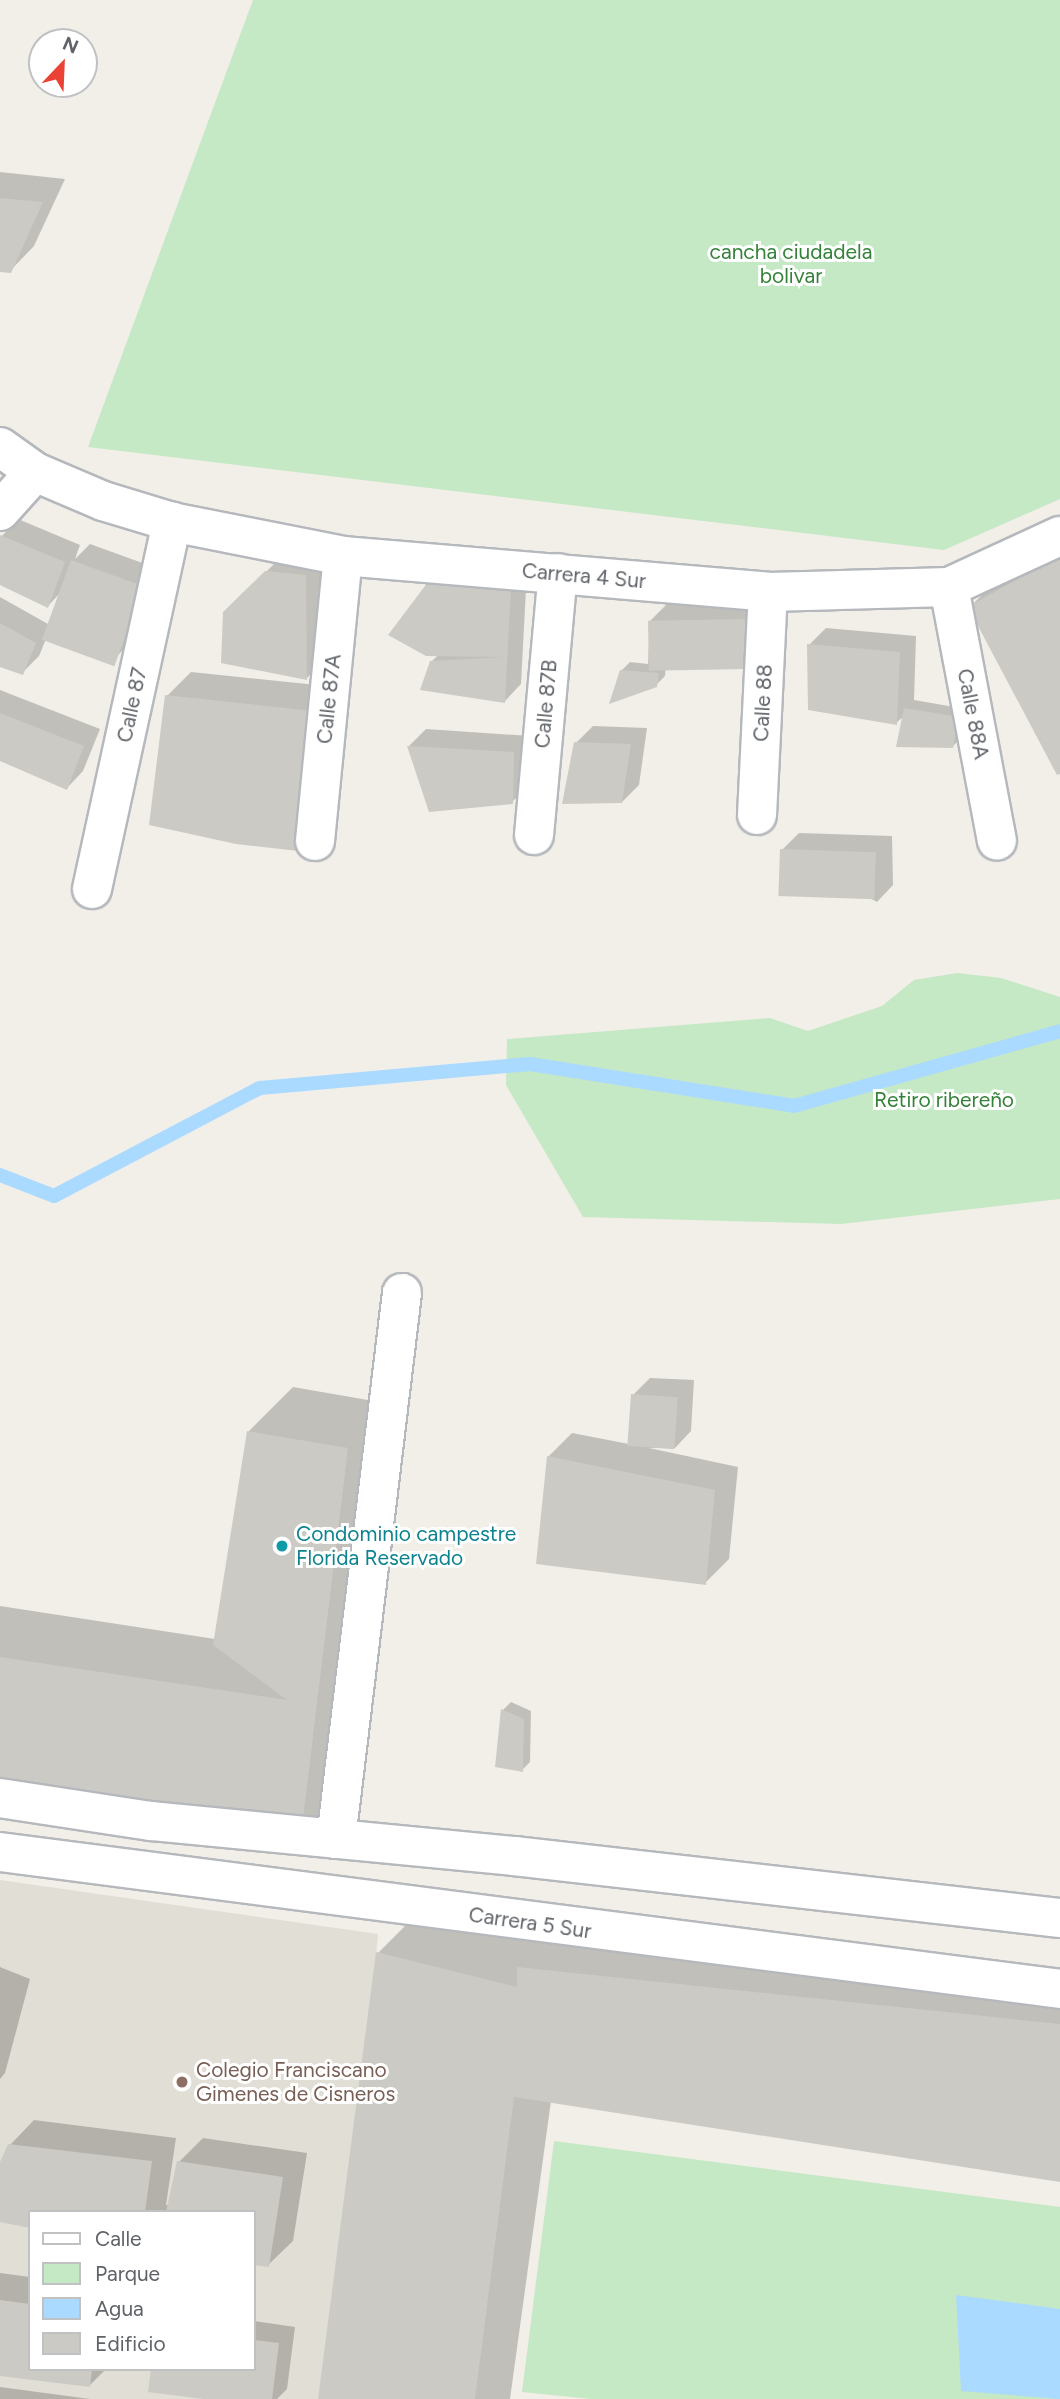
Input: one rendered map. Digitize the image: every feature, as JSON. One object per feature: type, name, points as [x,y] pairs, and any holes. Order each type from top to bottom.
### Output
[{"type":"street","name":"Carrera 4 Sur","points":[[0,447],[35,472],[103,501],[172,522],[344,556],[768,592],[949,587],[1060,536]]},
{"type":"street","points":[[0,511],[35,472]]},
{"type":"street","name":"Calle 87","points":[[92,889],[172,522]]},
{"type":"street","name":"Calle 87A","points":[[316,841],[344,556]]},
{"type":"street","name":"Calle 87B","points":[[534,835],[558,573]]},
{"type":"street","name":"Calle 88A","points":[[949,587],[997,841]]},
{"type":"street","name":"Calle 88","points":[[757,815],[768,592]]},
{"type":"street","points":[[336,1839],[402,1293]]},
{"type":"street","points":[[0,1798],[151,1821],[814,1888],[1060,1918]]},
{"type":"street","name":"Carrera 5 Sur","points":[[0,1852],[1060,1989]]},
{"type":"shaded area","name":"Colegio Franciscano Gimenes de Cisneros","points":[[0,1880],[378,1934],[335,2399],[0,2399]]},
{"type":"green space","name":"cancha ciudadela bolivar","points":[[253,0],[1060,0],[1060,499],[944,550],[88,447]]},
{"type":"green space","name":"Retiro ribereño","points":[[957,973],[1001,978],[1060,997],[1060,1199],[841,1224],[583,1217],[506,1085],[507,1039],[770,1018],[808,1031],[882,1006],[914,980]]},
{"type":"green space","points":[[554,2141],[1060,2207],[1060,2399],[591,2399],[522,2392]]},
{"type":"water","points":[[956,2295],[1060,2309],[1060,2399],[961,2391]]},
{"type":"building","points":[[0,198],[43,202],[11,273],[0,272]]},
{"type":"building","points":[[0,535],[65,562],[48,608],[0,585]]},
{"type":"building","points":[[1060,555],[1060,774],[1057,775],[968,607]]},
{"type":"building","points":[[71,560],[143,586],[114,666],[42,640]]},
{"type":"building","points":[[265,571],[306,575],[307,680],[221,663],[223,612]]},
{"type":"building","points":[[434,574],[511,587],[505,703],[420,690],[430,661],[503,657],[426,656],[388,635]]},
{"type":"building","points":[[746,619],[747,669],[649,671],[648,621]]},
{"type":"building","points":[[0,623],[36,643],[23,675],[0,667]]},
{"type":"building","points":[[807,644],[900,652],[897,725],[808,710]]},
{"type":"building","points":[[620,670],[659,673],[657,687],[609,704]]},
{"type":"building","points":[[165,695],[323,712],[307,852],[236,844],[149,825]]},
{"type":"building","points":[[904,708],[959,717],[953,748],[896,747]]},
{"type":"building","points":[[0,713],[84,746],[67,790],[0,761]]},
{"type":"building","points":[[574,742],[631,744],[622,803],[562,804]]},
{"type":"building","points":[[407,746],[514,752],[513,804],[429,812]]},
{"type":"building","points":[[780,849],[876,852],[874,899],[778,896]]},
{"type":"building","points":[[631,1394],[678,1397],[674,1449],[627,1446]]},
{"type":"building","name":"Condominio campestre Florida Reservado","points":[[247,1431],[348,1448],[301,1835],[0,1788],[0,1657],[287,1700],[213,1645]]},
{"type":"building","points":[[547,1456],[715,1490],[706,1585],[536,1564]]},
{"type":"building","points":[[501,1709],[524,1719],[523,1772],[495,1767]]},
{"type":"building","points":[[376,1952],[517,1987],[517,1967],[1060,2024],[1060,2182],[514,2097],[475,2399],[318,2399]]},
{"type":"building","points":[[8,2144],[152,2161],[145,2210],[28,2210],[28,2228],[0,2222],[0,2162]]},
{"type":"building","points":[[177,2161],[283,2177],[269,2267],[256,2265],[256,2210],[166,2210]]},
{"type":"building","points":[[0,2300],[28,2304],[28,2371],[92,2371],[90,2387],[0,2376]]},
{"type":"building","points":[[256,2340],[279,2343],[272,2399],[203,2399],[148,2392],[151,2371],[256,2371]]},
{"type":"waterway","points":[[0,1175],[54,1196],[260,1088],[530,1064],[794,1106],[1060,1031]]},
{"type":"place","name":"Condominio campestre Florida Reservado","points":[[282,1546]]},
{"type":"place","name":"Colegio Franciscano Gimenes de Cisneros","points":[[182,2082]]}]
